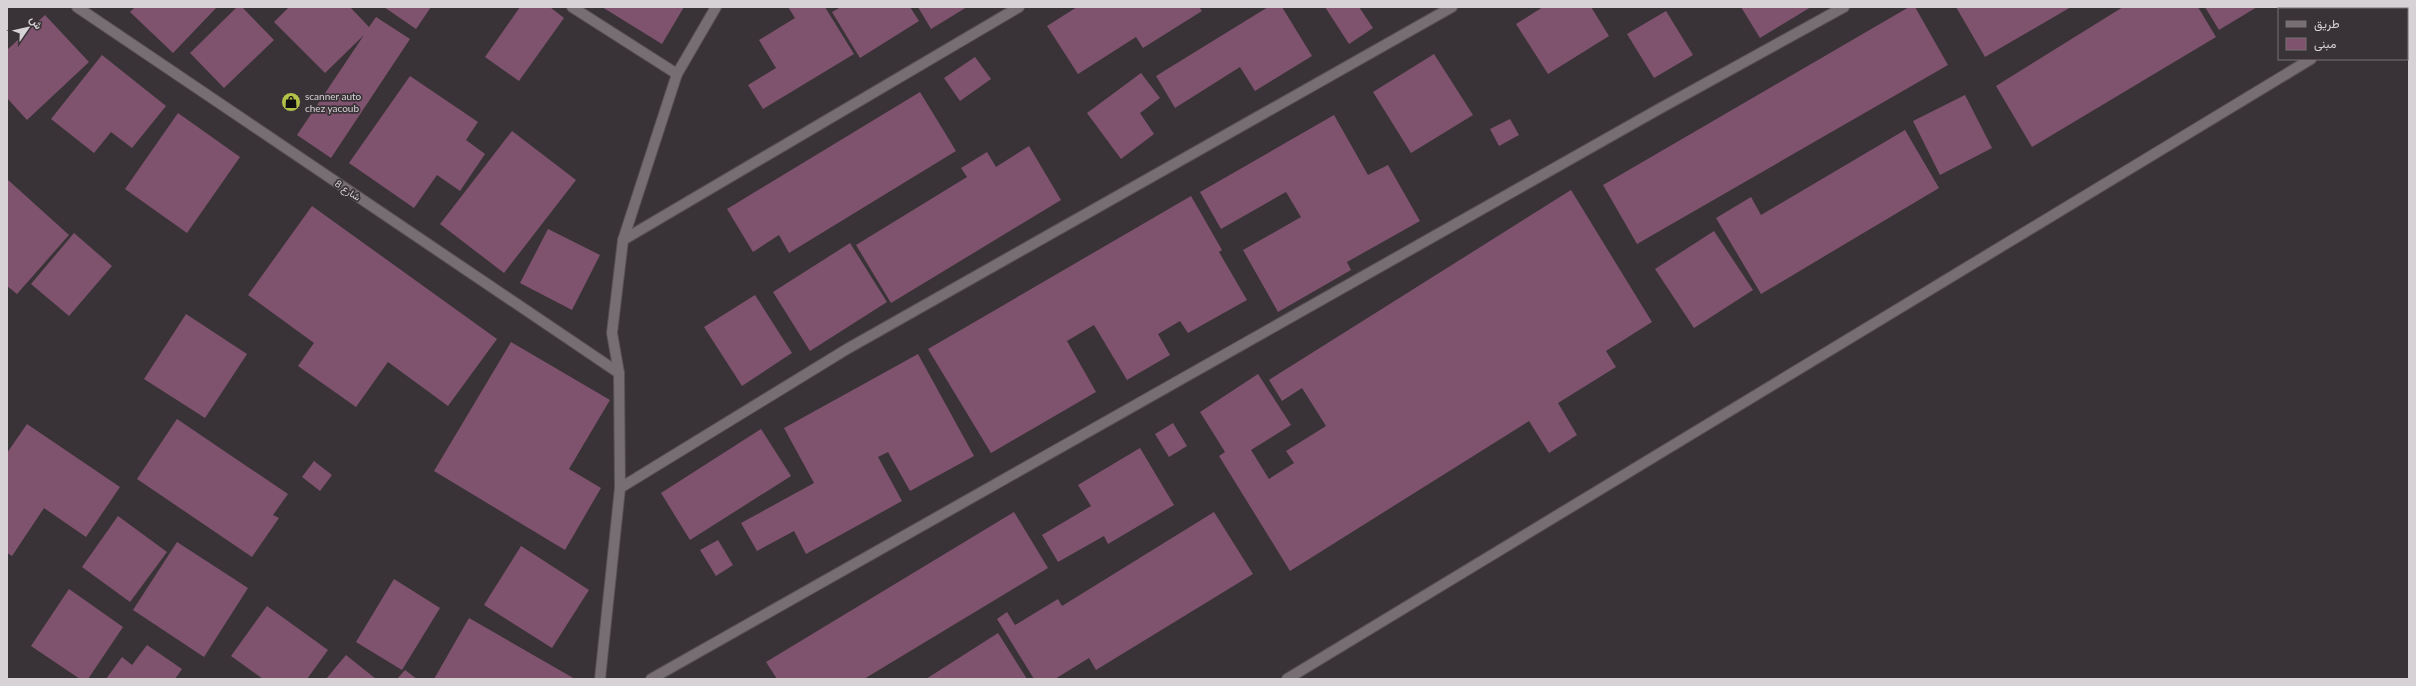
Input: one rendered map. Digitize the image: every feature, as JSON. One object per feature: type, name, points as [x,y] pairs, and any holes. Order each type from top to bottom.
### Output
[{"type":"street","name":"شارع 8","points":[[77,7],[619,373]]},
{"type":"street","points":[[572,7],[677,74]]},
{"type":"street","points":[[600,679],[620,488],[619,373],[612,333],[623,240],[677,74],[716,7]]},
{"type":"street","points":[[623,240],[1019,7]]},
{"type":"street","points":[[620,488],[847,349],[1452,7]]},
{"type":"street","points":[[651,679],[1638,121],[1844,7]]},
{"type":"street","points":[[1287,679],[2309,60]]},
{"type":"building","points":[[135,7],[217,7],[173,53],[130,12]]},
{"type":"building","points":[[237,7],[242,7],[274,40],[224,88],[190,53]]},
{"type":"building","points":[[289,7],[350,7],[369,27],[376,17],[410,39],[331,158],[297,135],[364,35],[325,73],[274,22]]},
{"type":"building","points":[[384,7],[431,7],[416,29]]},
{"type":"building","points":[[520,7],[550,7],[564,18],[519,81],[485,57]]},
{"type":"building","points":[[602,7],[684,7],[662,44]]},
{"type":"building","points":[[788,7],[825,7],[854,54],[763,109],[748,85],[776,68],[759,40],[795,18]]},
{"type":"building","points":[[841,7],[910,7],[919,21],[860,58],[832,12]]},
{"type":"building","points":[[918,7],[967,7],[931,29]]},
{"type":"building","points":[[1077,7],[1199,7],[1202,11],[1143,48],[1136,37],[1078,74],[1047,26]]},
{"type":"building","points":[[1268,7],[1282,7],[1312,56],[1255,91],[1240,67],[1175,108],[1156,76]]},
{"type":"building","points":[[1325,7],[1359,7],[1373,28],[1349,44]]},
{"type":"building","points":[[1543,7],[1591,7],[1609,36],[1548,74],[1516,24]]},
{"type":"building","points":[[1741,7],[1811,7],[1760,38]]},
{"type":"building","points":[[1909,7],[1915,7],[1948,65],[1637,244],[1603,185]]},
{"type":"building","points":[[1956,7],[2071,7],[1985,57]]},
{"type":"building","points":[[2123,7],[2198,7],[2216,37],[2032,147],[1996,86]]},
{"type":"building","points":[[2205,7],[2257,7],[2219,30]]},
{"type":"building","points":[[1666,11],[1693,55],[1654,78],[1627,34]]},
{"type":"building","points":[[45,15],[89,62],[27,120],[7,98],[7,50]]},
{"type":"building","points":[[1434,54],[1473,115],[1411,153],[1373,92]]},
{"type":"building","points":[[102,55],[166,106],[132,148],[111,132],[94,153],[51,119]]},
{"type":"building","points":[[975,57],[991,79],[960,101],[944,78]]},
{"type":"building","points":[[1141,73],[1160,98],[1140,113],[1154,134],[1121,159],[1087,113]]},
{"type":"building","points":[[410,76],[478,122],[466,140],[485,154],[460,191],[437,175],[414,208],[349,163]]},
{"type":"building","points":[[920,92],[956,151],[789,253],[779,235],[753,252],[727,209]]},
{"type":"building","points":[[1965,95],[1992,148],[1940,175],[1913,121]]},
{"type":"building","points":[[178,113],[240,157],[187,233],[125,189]]},
{"type":"building","points":[[1334,115],[1368,175],[1388,165],[1420,221],[1347,262],[1351,270],[1278,312],[1243,250],[1301,217],[1286,192],[1221,229],[1200,192]]},
{"type":"building","points":[[1510,119],[1519,135],[1499,146],[1490,129]]},
{"type":"building","points":[[1905,130],[1939,188],[1761,294],[1716,218],[1751,197],[1761,215]]},
{"type":"building","points":[[512,131],[576,180],[504,273],[440,224]]},
{"type":"building","points":[[1029,146],[1061,200],[891,303],[856,245],[967,177],[961,168],[987,152],[996,167]]},
{"type":"building","points":[[7,179],[69,235],[17,294],[7,286]]},
{"type":"building","points":[[1571,190],[1652,322],[1606,351],[1616,367],[1558,403],[1577,435],[1549,453],[1529,421],[1290,571],[1219,456],[1225,452],[1200,412],[1258,374],[1291,425],[1251,450],[1269,479],[1294,463],[1286,451],[1326,426],[1302,388],[1282,401],[1269,380]]},
{"type":"building","points":[[1191,196],[1222,250],[1219,252],[1247,300],[1188,333],[1180,321],[1158,334],[1170,355],[1127,380],[1094,325],[1067,341],[1096,392],[991,453],[928,349]]},
{"type":"building","points":[[312,206],[497,339],[448,406],[388,362],[356,407],[298,366],[314,343],[248,295]]},
{"type":"building","points":[[548,229],[600,255],[572,310],[520,283]]},
{"type":"building","points":[[1714,231],[1753,290],[1694,328],[1655,269]]},
{"type":"building","points":[[74,233],[112,266],[69,316],[31,284]]},
{"type":"building","points":[[850,243],[887,302],[810,351],[773,292]]},
{"type":"building","points":[[755,295],[792,353],[742,386],[704,327]]},
{"type":"building","points":[[186,314],[247,354],[205,418],[144,379]]},
{"type":"building","points":[[511,342],[610,400],[569,469],[601,488],[565,550],[434,471]]},
{"type":"building","points":[[918,354],[974,456],[910,491],[888,452],[878,457],[902,501],[806,554],[794,531],[757,551],[741,523],[814,483],[784,428]]},
{"type":"building","points":[[177,419],[288,494],[273,515],[279,518],[252,557],[137,479]]},
{"type":"building","points":[[1173,423],[1187,446],[1169,457],[1155,434]]},
{"type":"building","points":[[27,424],[120,487],[86,537],[44,508],[12,556],[7,553],[7,453]]},
{"type":"building","points":[[761,429],[791,476],[690,540],[661,493]]},
{"type":"building","points":[[1140,448],[1174,505],[1108,544],[1104,536],[1058,562],[1042,535],[1091,506],[1078,485]]},
{"type":"building","points":[[314,461],[332,475],[320,491],[302,477]]},
{"type":"building","points":[[1014,512],[1048,568],[864,679],[777,679],[766,662]]},
{"type":"building","points":[[1214,512],[1253,574],[1096,670],[1089,658],[1055,679],[1034,679],[997,619],[1007,612],[1015,625],[1058,599],[1062,606]]},
{"type":"building","points":[[118,516],[167,552],[130,602],[82,567]]},
{"type":"building","points":[[718,540],[733,565],[716,576],[700,550]]},
{"type":"building","points":[[177,542],[248,588],[204,657],[133,610]]},
{"type":"building","points":[[521,546],[589,590],[552,648],[484,605]]},
{"type":"building","points":[[394,579],[440,608],[402,670],[356,642]]},
{"type":"building","points":[[69,589],[123,627],[88,679],[80,679],[31,646]]},
{"type":"building","points":[[267,606],[328,650],[307,679],[263,679],[231,656]]},
{"type":"building","points":[[469,618],[575,679],[434,679]]},
{"type":"building","points":[[998,633],[1027,679],[926,679]]},
{"type":"building","points":[[147,645],[182,669],[175,679],[106,679],[122,657],[132,665]]},
{"type":"building","points":[[346,655],[376,679],[326,679]]},
{"type":"building","points":[[405,670],[417,679],[397,679]]},
{"type":"place","name":"scanner auto chez yacoub","points":[[291,102]]}]
